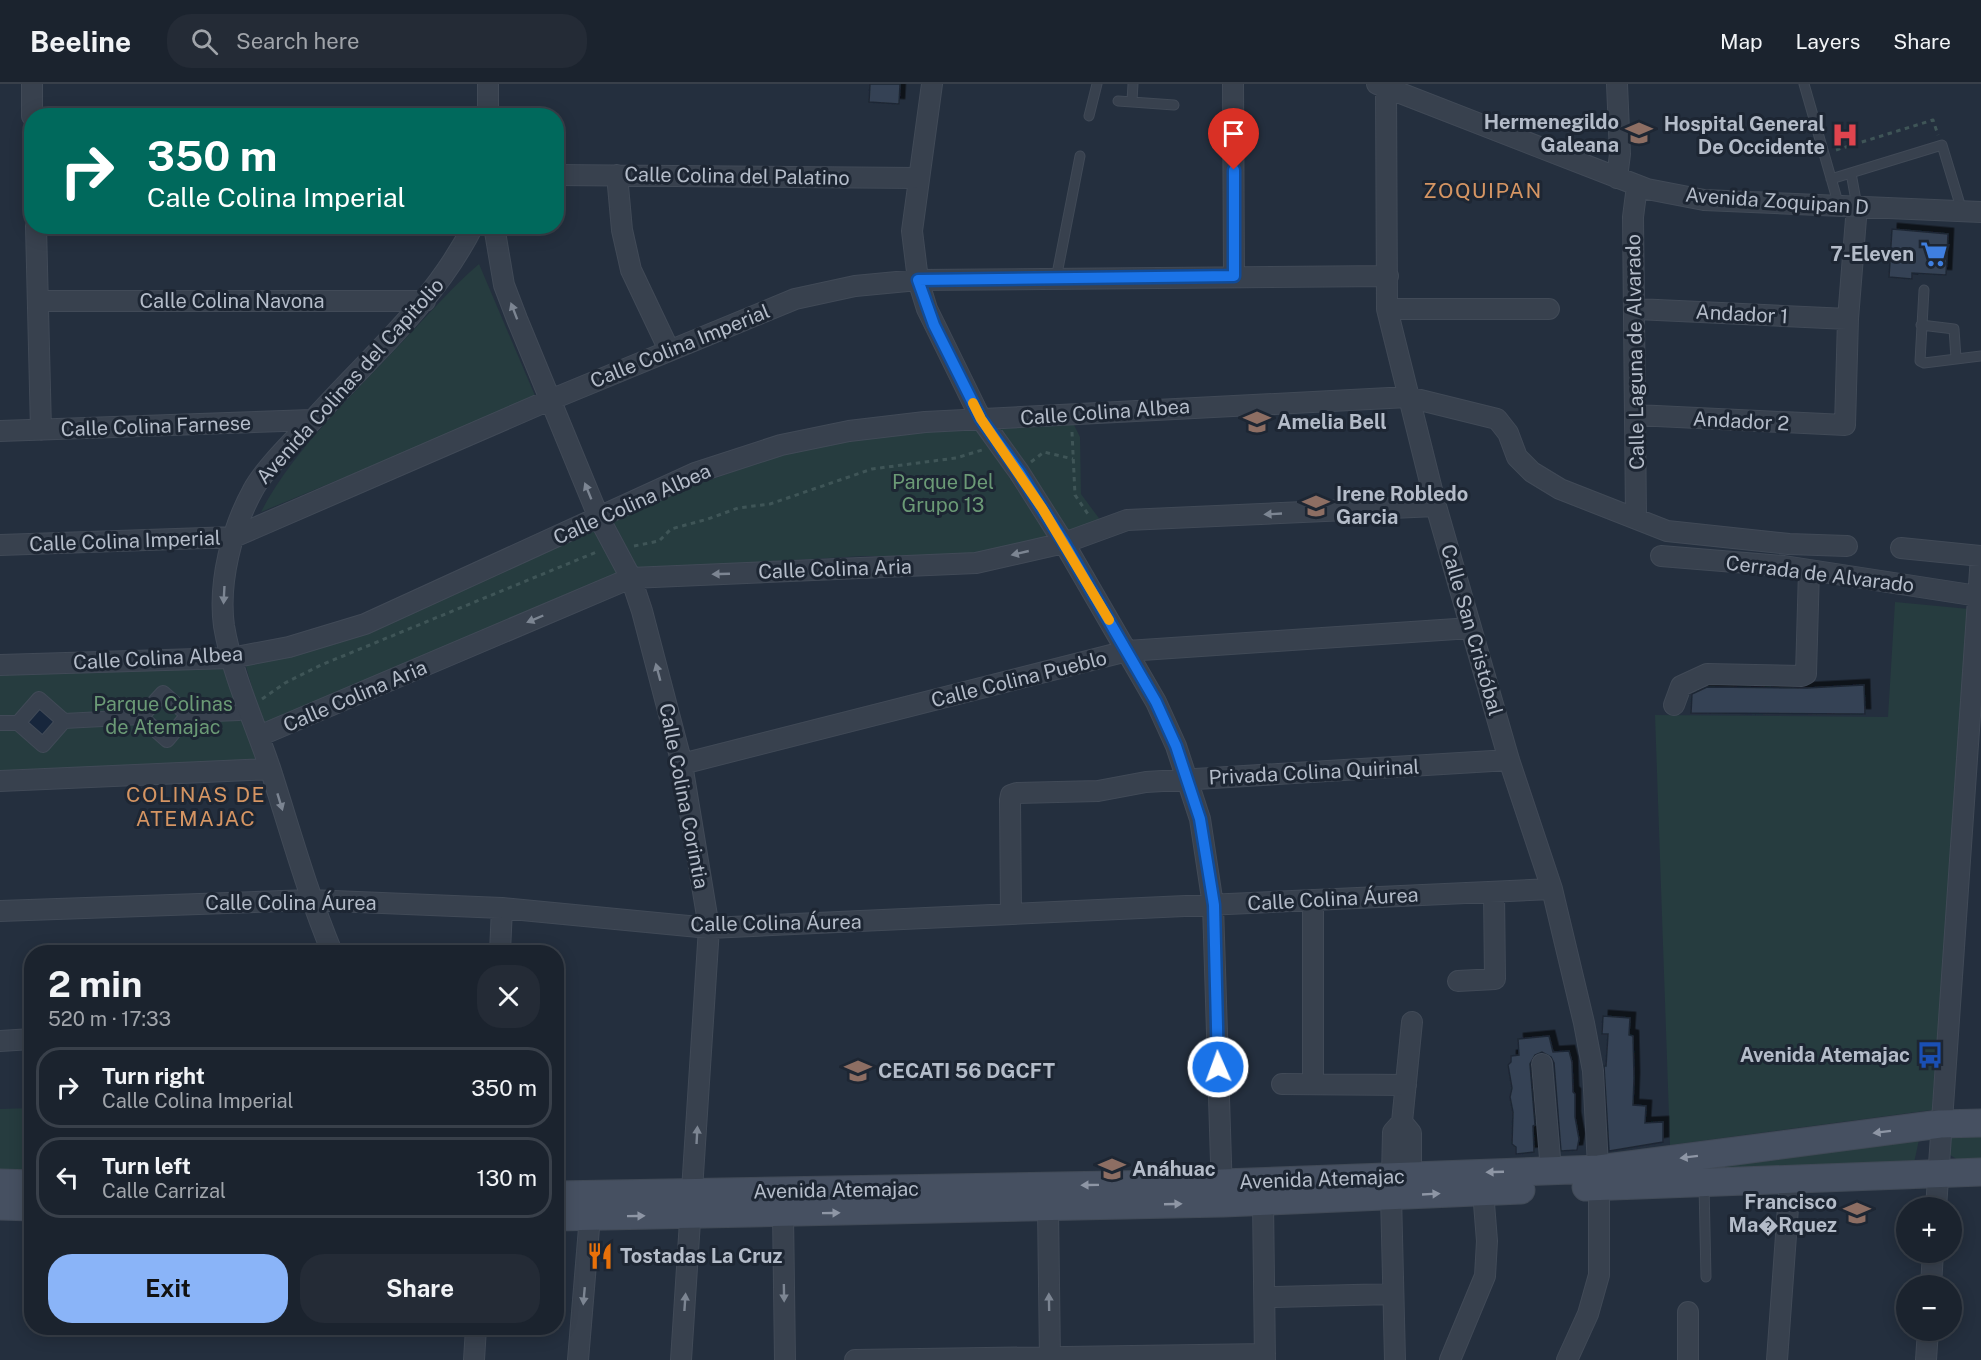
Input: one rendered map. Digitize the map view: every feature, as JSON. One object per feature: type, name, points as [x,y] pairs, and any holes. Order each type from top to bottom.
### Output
[{"type":"main road","name":"Avenida Atemajac","points":[[564,1217],[590,1216],[692,1204],[1222,1193],[1263,1202],[1398,1182],[1483,1191],[1599,1178],[1940,1124],[1981,1123]]},
{"type":"main road","name":"Avenida Atemajac","points":[[564,1196],[692,1204],[783,1214],[1048,1208],[1222,1193],[1551,1170],[1599,1178],[1704,1182],[1981,1172]]},
{"type":"main road","points":[[0,1183],[24,1184]]},
{"type":"main road","points":[[0,1206],[24,1207]]},
{"type":"street","points":[[32,84],[32,108]]},
{"type":"street","points":[[488,84],[488,108]]},
{"type":"street","points":[[932,84],[912,231],[918,280],[934,325],[981,419],[1019,472],[1064,543],[1156,702],[1188,779],[1200,819],[1214,905],[1222,1193]]},
{"type":"street","points":[[1233,84],[1234,276]]},
{"type":"street","points":[[1617,84],[1620,154],[1617,178]]},
{"type":"street","name":"Avenida Zoquipan D","points":[[1383,85],[1637,186],[1704,200],[1972,211]]},
{"type":"street","name":"Calle San Cristóbal","points":[[1383,85],[1387,309],[1436,507],[1509,760],[1552,889],[1593,1071],[1599,1178],[1599,1275],[1588,1314],[1567,1360]]},
{"type":"street","name":"Calle Colina del Palatino","points":[[564,175],[918,178]]},
{"type":"street","points":[[617,175],[622,230],[631,270],[669,350]]},
{"type":"street","name":"Calle Laguna de Alvarado","points":[[1636,518],[1636,309],[1633,217],[1637,186]]},
{"type":"street","points":[[1848,206],[1848,319]]},
{"type":"street","points":[[36,234],[40,430]]},
{"type":"street","name":"Avenida Colinas del Capitolio","points":[[329,945],[310,900],[270,769],[231,658],[224,624],[224,597],[234,537],[254,489],[312,420],[425,300],[450,268],[469,234]]},
{"type":"street","name":"Calle Colina Corintia","points":[[495,234],[504,285],[599,518],[631,578],[682,764],[709,928],[681,1360]]},
{"type":"street","name":"Calle Colina Imperial","points":[[0,545],[234,537],[551,399],[795,299],[855,286],[918,280],[1388,276]]},
{"type":"street","name":"Calle Colina Navona","points":[[39,301],[425,300]]},
{"type":"street","points":[[1387,309],[1550,309]]},
{"type":"street","name":"Andador 1","points":[[1636,309],[1848,319]]},
{"type":"street","name":"Andador 2","points":[[1636,416],[1845,425],[1848,319]]},
{"type":"street","name":"Calle Colina Albea","points":[[0,665],[231,658],[289,647],[365,624],[695,473],[781,445],[849,431],[981,419],[1408,397],[1497,420],[1508,433],[1517,457],[1532,472],[1560,489],[1667,531],[1789,544],[1847,546]]},
{"type":"street","name":"Calle Colina Farnese","points":[[0,431],[312,420]]},
{"type":"street","name":"Calle Colina Aria","points":[[259,736],[631,578],[975,563],[1064,543],[1127,520],[1436,507]]},
{"type":"street","points":[[1784,566],[1789,544]]},
{"type":"street","points":[[1901,548],[1981,556],[1937,1197]]},
{"type":"street","name":"Cerrada de Alvarado","points":[[1661,556],[1784,566],[1978,596]]},
{"type":"street","points":[[1674,705],[1681,686],[1707,674],[1806,674],[1809,570]]},
{"type":"street","name":"Calle Colina Pueblo","points":[[682,764],[1127,651],[1471,628]]},
{"type":"street","points":[[141,717],[163,693],[188,715],[239,713]]},
{"type":"street","points":[[18,723],[39,699],[64,721],[141,717],[167,740],[188,715]]},
{"type":"street","points":[[0,723],[18,723],[43,745],[64,721]]},
{"type":"street","name":"Privada Colina Quirinal","points":[[1011,914],[1011,795],[1098,791],[1146,782],[1188,779],[1509,760]]},
{"type":"street","points":[[0,781],[270,769]]},
{"type":"street","name":"Calle Colina Áurea","points":[[0,910],[310,900],[502,908],[709,928],[1552,889]]},
{"type":"street","points":[[1458,981],[1495,979],[1494,892]]},
{"type":"street","points":[[1313,900],[1313,1084]]},
{"type":"street","points":[[500,945],[502,908]]},
{"type":"street","points":[[1395,1360],[1394,1294],[1398,1182],[1411,1133],[1402,1122],[1412,1022]]},
{"type":"street","points":[[0,1041],[24,1040]]},
{"type":"street","points":[[1542,1064],[1551,1170]]},
{"type":"street","points":[[1282,1084],[1406,1085]]},
{"type":"street","points":[[1777,1360],[1790,1180]]},
{"type":"street","points":[[1450,1360],[1485,1276],[1487,1241],[1483,1191]]},
{"type":"street","points":[[855,1360],[1265,1357],[1263,1202]]},
{"type":"street","points":[[1048,1208],[1050,1358]]},
{"type":"street","points":[[783,1214],[785,1360]]},
{"type":"street","points":[[578,1360],[590,1216]]},
{"type":"street","points":[[1275,1297],[1394,1294]]},
{"type":"street","points":[[1688,1312],[1688,1360]]},
{"type":"street","points":[[474,1360],[476,1335]]},
{"type":"street","points":[[1926,1360],[1927,1341]]},
{"type":"lane","points":[[1089,116],[1097,84]]},
{"type":"lane","points":[[1132,100],[1133,84]]},
{"type":"lane","points":[[1804,84],[1831,179],[1848,206]]},
{"type":"lane","points":[[1118,101],[1132,100],[1174,105]]},
{"type":"lane","points":[[1831,179],[1942,145],[1972,211]]},
{"type":"lane","points":[[1056,279],[1080,156]]},
{"type":"lane","points":[[1848,206],[1851,173]]},
{"type":"lane","points":[[1924,290],[1920,361],[1924,363],[1981,356]]},
{"type":"lane","points":[[1921,325],[1954,329],[1956,358]]},
{"type":"lane","points":[[1704,1182],[1706,1277]]},
{"type":"path","points":[[1823,154],[1933,120],[1942,145]]},
{"type":"path","points":[[1072,429],[1075,495],[1095,523]]},
{"type":"path","points":[[256,704],[285,683],[321,664],[605,548],[659,542],[671,529],[738,508],[770,504],[872,469],[956,458],[990,448]]},
{"type":"path","points":[[1019,472],[1044,452],[1073,459]]},
{"type":"green space","points":[[479,264],[536,398],[261,512],[291,465],[327,421],[450,291]]},
{"type":"green space","name":"Parque Del Grupo 13","points":[[1071,419],[1080,437],[1081,494],[1101,521],[1068,535],[995,423]]},
{"type":"green space","name":"Parque Del Grupo 13","points":[[975,425],[1049,538],[968,557],[864,556],[638,569],[613,521],[681,490],[816,443]]},
{"type":"green space","points":[[591,525],[621,575],[263,726],[245,663]]},
{"type":"green space","points":[[1895,602],[1969,609],[1932,1110],[1670,1145],[1655,715],[1888,717]]},
{"type":"green space","name":"Parque Colinas de Atemajac","points":[[223,663],[258,762],[0,772],[0,672]]},
{"type":"green space","points":[[24,1108],[24,1171],[0,1170],[0,1109]]},
{"type":"green space","points":[[1981,1126],[1981,1160],[1958,1160],[1950,1155],[1948,1145],[1950,1128]]},
{"type":"green space","points":[[1920,1135],[1914,1163],[1752,1172],[1606,1170]]},
{"type":"water","points":[[40,708],[55,722],[41,736],[27,723]]},
{"type":"building","points":[[870,84],[900,84],[899,104],[869,102]]},
{"type":"building","points":[[1892,229],[1948,234],[1946,275],[1912,273],[1912,279],[1889,277]]},
{"type":"building","points":[[1864,685],[1865,714],[1691,713],[1692,694],[1707,687],[1807,688]]},
{"type":"building","points":[[1603,1016],[1630,1018],[1629,1035],[1633,1036],[1633,1105],[1646,1106],[1645,1123],[1663,1122],[1663,1142],[1609,1151],[1604,1066],[1606,1066],[1608,1034],[1602,1034]]},
{"type":"building","points":[[1549,1036],[1553,1052],[1569,1051],[1572,1062],[1575,1117],[1579,1139],[1577,1150],[1561,1151],[1554,1063],[1551,1057],[1542,1052],[1535,1055],[1530,1064],[1535,1125],[1533,1126],[1534,1152],[1516,1154],[1516,1147],[1512,1144],[1513,1112],[1510,1097],[1512,1088],[1508,1065],[1511,1062],[1511,1056],[1519,1055],[1518,1039]]},
{"type":"slow traffic","points":[[973,403],[981,419],[1019,472],[1064,543],[1109,620]]},
{"type":"place","name":"Hermenegildo Galeana","points":[[1639,133]]},
{"type":"place","name":"Hospital General De Occidente","points":[[1845,135]]},
{"type":"place","name":"7-Eleven","points":[[1934,254]]},
{"type":"place","name":"Amelia Bell","points":[[1257,422]]},
{"type":"place","name":"Irene Robledo Garcia","points":[[1316,506]]},
{"type":"place","name":"Avenida Atemajac","points":[[1930,1055]]},
{"type":"place","name":"CECATI 56 DGCFT","points":[[858,1071]]},
{"type":"place","name":"Anáhuac","points":[[1112,1169]]},
{"type":"place","name":"Francisco Ma�Rquez","points":[[1857,1213]]},
{"type":"place","name":"Tostadas La Cruz","points":[[600,1256]]},
{"type":"district","name":"ZOQUIPAN","points":[[1483,191]]},
{"type":"district","name":"COLINAS DE ATEMAJAC","points":[[196,807]]},
{"type":"route","points":[[1218,1067],[1214,905],[1200,819],[1176,746],[1156,702],[1064,543],[1019,472],[981,419],[934,325],[918,280],[1234,276],[1234,170]]}]
